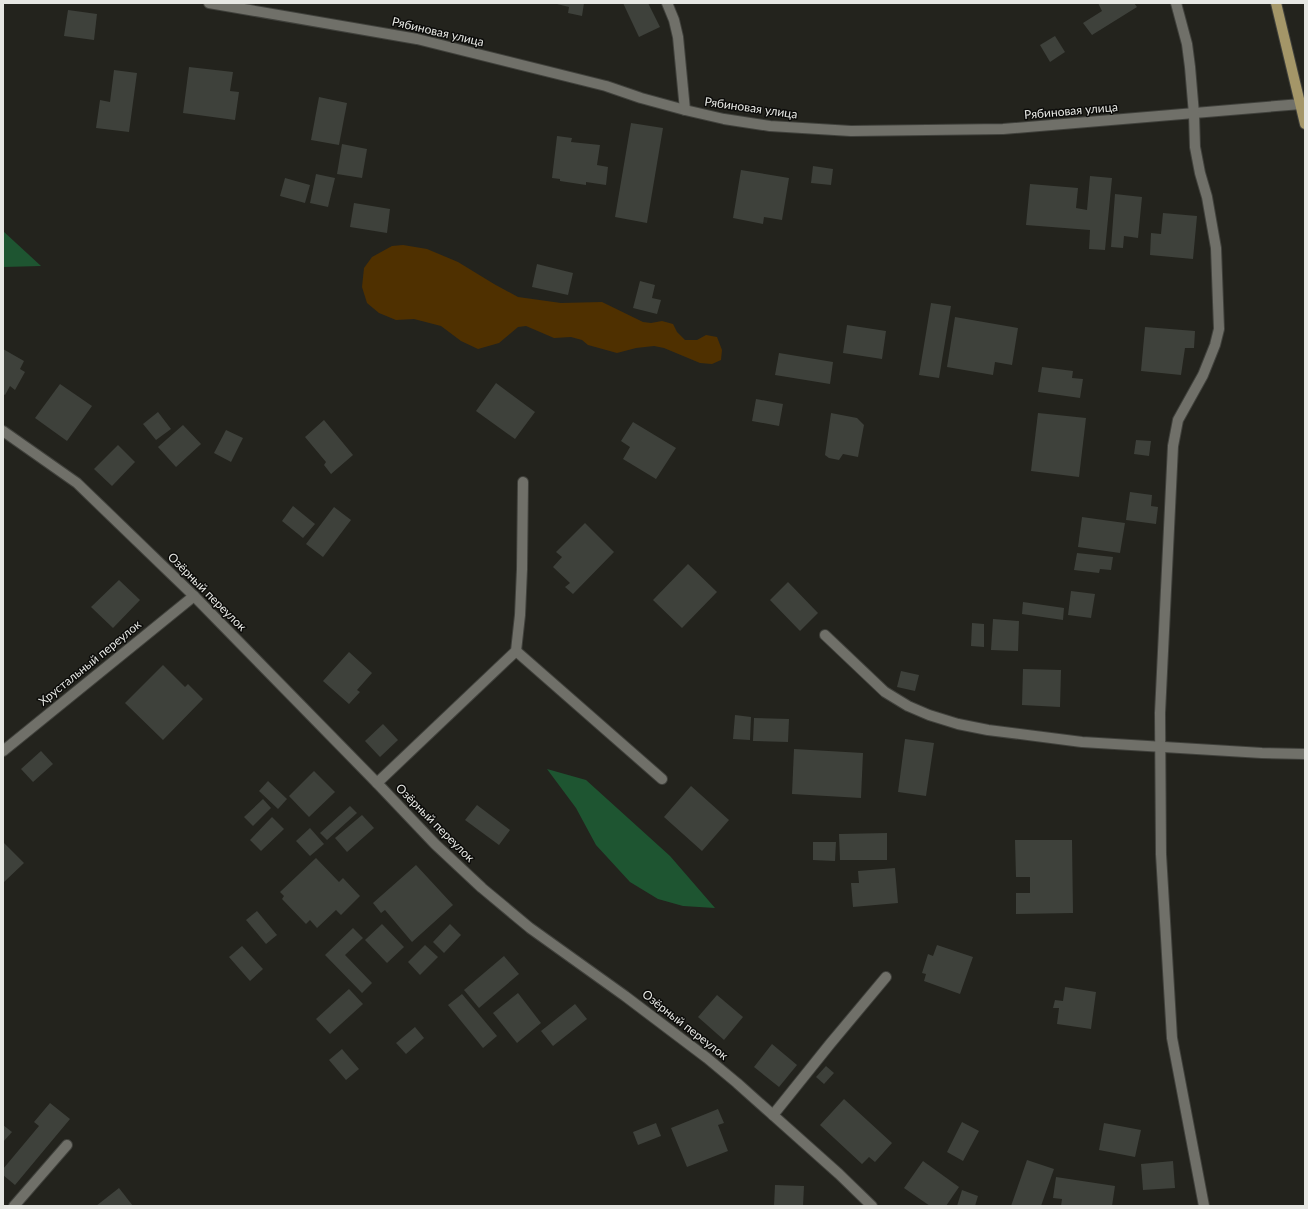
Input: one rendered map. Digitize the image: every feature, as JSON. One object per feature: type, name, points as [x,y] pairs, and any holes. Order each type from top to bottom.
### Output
[{"type":"main road","points":[[1276,3],[1305,124]]},
{"type":"street","name":"Рябиновая улица","points":[[209,3],[417,39],[606,86],[684,110],[724,119],[770,126],[851,131],[1003,130],[1301,104]]},
{"type":"street","points":[[667,3],[674,20],[678,38],[684,110]]},
{"type":"street","points":[[1176,3],[1187,44],[1194,114],[1195,146],[1200,173],[1207,197],[1216,248],[1219,329],[1215,345],[1203,375],[1178,420],[1173,446],[1163,635],[1160,747],[1161,854],[1172,1038],[1204,1206]]},
{"type":"street","name":"Озёрный переулок","points":[[3,431],[77,483],[194,596],[435,844],[506,908],[530,928],[625,996],[707,1058],[839,1174],[872,1206]]},
{"type":"street","points":[[377,783],[516,651],[520,615],[522,569],[523,482]]},
{"type":"street","name":"Хрустальный переулок","points":[[3,751],[194,596]]},
{"type":"street","points":[[825,635],[885,692],[908,706],[929,715],[958,724],[988,730],[1082,742],[1262,753],[1305,754]]},
{"type":"street","points":[[516,651],[662,779]]},
{"type":"street","points":[[773,1115],[886,977]]},
{"type":"street","points":[[14,1206],[67,1145]]},
{"type":"shaded area","points":[[3,231],[41,266],[3,267]]},
{"type":"shaded area","points":[[403,245],[427,249],[458,262],[518,297],[561,303],[602,302],[643,322],[651,323],[662,321],[673,324],[677,332],[685,340],[697,340],[706,335],[717,337],[722,350],[721,360],[712,364],[700,363],[664,348],[654,346],[636,348],[617,353],[588,345],[582,340],[571,337],[554,338],[526,326],[518,327],[499,343],[478,349],[461,341],[441,326],[414,319],[396,320],[379,313],[367,303],[362,287],[364,268],[372,257],[392,246]]},
{"type":"shaded area","points":[[547,769],[586,780],[670,856],[715,908],[683,906],[658,899],[630,882],[596,845],[576,808]]},
{"type":"building","points":[[553,3],[584,3],[582,16],[568,13],[569,7]]},
{"type":"building","points":[[623,3],[648,3],[660,27],[639,37]]},
{"type":"building","points":[[1098,3],[1134,3],[1137,7],[1092,35],[1083,23],[1102,11]]},
{"type":"building","points":[[68,10],[97,14],[94,40],[64,36]]},
{"type":"building","points":[[1055,36],[1065,52],[1050,62],[1040,45]]},
{"type":"building","points":[[189,67],[233,72],[230,91],[239,92],[235,120],[183,113]]},
{"type":"building","points":[[114,70],[137,73],[129,132],[96,128],[100,100],[110,102]]},
{"type":"building","points":[[319,97],[347,103],[339,145],[311,140]]},
{"type":"building","points":[[631,123],[663,128],[647,223],[615,217]]},
{"type":"building","points":[[557,136],[572,138],[571,142],[600,145],[597,165],[608,167],[606,185],[586,182],[586,185],[560,181],[560,179],[552,178]]},
{"type":"building","points":[[342,144],[367,149],[362,178],[337,174]]},
{"type":"building","points":[[813,166],[833,169],[831,185],[811,183]]},
{"type":"building","points":[[741,170],[789,178],[782,220],[764,217],[763,224],[733,218]]},
{"type":"building","points":[[316,174],[335,178],[328,207],[310,203]]},
{"type":"building","points":[[1090,176],[1112,178],[1105,250],[1089,249],[1090,230],[1026,225],[1030,184],[1078,188],[1076,208],[1087,210]]},
{"type":"building","points":[[285,178],[310,185],[305,203],[280,196]]},
{"type":"building","points":[[1115,194],[1142,197],[1138,238],[1124,236],[1123,248],[1111,247]]},
{"type":"building","points":[[354,203],[390,209],[387,233],[350,227]]},
{"type":"building","points":[[1163,213],[1197,216],[1193,259],[1150,255],[1151,233],[1161,234]]},
{"type":"building","points":[[537,264],[573,273],[568,295],[532,287]]},
{"type":"building","points":[[640,281],[655,285],[652,298],[661,300],[657,314],[633,308]]},
{"type":"building","points":[[931,303],[951,306],[939,378],[919,375]]},
{"type":"building","points":[[955,317],[1018,328],[1012,365],[995,362],[993,375],[947,367]]},
{"type":"building","points":[[847,325],[886,331],[882,359],[843,353]]},
{"type":"building","points":[[1145,327],[1195,331],[1194,348],[1185,348],[1181,375],[1141,371]]},
{"type":"building","points":[[3,349],[24,361],[20,369],[25,372],[15,390],[10,386],[5,395],[3,394]]},
{"type":"building","points":[[779,353],[833,362],[830,384],[775,375]]},
{"type":"building","points":[[1042,367],[1073,371],[1072,378],[1083,379],[1080,398],[1038,392]]},
{"type":"building","points":[[496,383],[535,412],[515,439],[476,411]]},
{"type":"building","points":[[60,384],[92,406],[67,441],[35,418]]},
{"type":"building","points":[[756,399],[783,404],[779,426],[752,421]]},
{"type":"building","points":[[158,412],[171,429],[156,440],[143,424]]},
{"type":"building","points":[[831,413],[857,418],[864,425],[858,457],[843,454],[839,460],[829,458],[825,455]]},
{"type":"building","points":[[1038,413],[1086,418],[1079,477],[1031,471]]},
{"type":"building","points":[[324,420],[353,455],[331,474],[324,465],[326,462],[305,437]]},
{"type":"building","points":[[633,422],[676,448],[656,479],[623,459],[630,447],[621,441]]},
{"type":"building","points":[[183,425],[201,444],[176,467],[158,447]]},
{"type":"building","points":[[226,430],[243,438],[231,462],[214,453]]},
{"type":"building","points":[[1136,440],[1151,441],[1149,456],[1134,454]]},
{"type":"building","points":[[118,445],[135,462],[112,486],[94,469]]},
{"type":"building","points":[[1130,492],[1152,495],[1151,506],[1158,507],[1156,524],[1126,520]]},
{"type":"building","points":[[293,506],[315,524],[303,538],[282,521]]},
{"type":"building","points":[[334,507],[351,520],[323,557],[306,544]]},
{"type":"building","points":[[1082,517],[1125,523],[1120,553],[1078,547]]},
{"type":"building","points":[[585,523],[614,552],[573,594],[565,587],[570,583],[553,567],[562,557],[556,552]]},
{"type":"building","points":[[1077,553],[1113,557],[1111,570],[1100,569],[1099,573],[1074,570]]},
{"type":"building","points":[[688,564],[717,592],[682,628],[653,600]]},
{"type":"building","points":[[119,580],[140,600],[113,628],[91,607]]},
{"type":"building","points":[[788,582],[818,613],[800,631],[770,600]]},
{"type":"building","points":[[1071,591],[1095,594],[1091,618],[1068,615]]},
{"type":"building","points":[[1023,602],[1064,608],[1063,620],[1022,614]]},
{"type":"building","points":[[993,619],[1019,621],[1018,651],[991,650]]},
{"type":"building","points":[[972,623],[984,624],[984,647],[971,646]]},
{"type":"building","points":[[349,652],[372,673],[357,690],[360,692],[349,704],[323,681]]},
{"type":"building","points":[[163,665],[185,687],[188,684],[203,699],[163,740],[125,703]]},
{"type":"building","points":[[1023,669],[1061,670],[1060,707],[1022,705]]},
{"type":"building","points":[[901,671],[919,675],[915,691],[897,687]]},
{"type":"building","points":[[735,715],[751,717],[750,740],[733,739]]},
{"type":"building","points":[[754,718],[789,719],[788,742],[753,741]]},
{"type":"building","points":[[383,724],[398,740],[380,757],[365,741]]},
{"type":"building","points":[[905,739],[934,743],[926,796],[898,792]]},
{"type":"building","points":[[794,749],[863,753],[861,798],[792,794]]},
{"type":"building","points":[[41,751],[53,764],[33,782],[21,769]]},
{"type":"building","points":[[314,771],[335,792],[309,817],[289,796]]},
{"type":"building","points":[[268,781],[287,799],[278,809],[259,791]]},
{"type":"building","points":[[691,786],[729,820],[702,851],[664,817]]},
{"type":"building","points":[[263,799],[271,808],[253,826],[244,817]]},
{"type":"building","points":[[477,805],[510,830],[499,845],[465,820]]},
{"type":"building","points":[[350,806],[357,813],[327,840],[320,833]]},
{"type":"building","points":[[362,815],[374,828],[347,852],[335,838]]},
{"type":"building","points":[[272,817],[284,829],[261,851],[250,840]]},
{"type":"building","points":[[310,828],[324,844],[310,856],[296,841]]},
{"type":"building","points":[[887,833],[887,860],[840,860],[839,834]]},
{"type":"building","points":[[1015,840],[1072,840],[1073,913],[1016,914],[1016,893],[1030,893],[1030,877],[1016,877]]},
{"type":"building","points":[[3,842],[24,863],[3,883]]},
{"type":"building","points":[[813,842],[836,842],[835,861],[813,860]]},
{"type":"building","points":[[316,858],[339,882],[343,878],[360,896],[341,915],[336,910],[317,928],[310,920],[306,924],[282,899],[284,896],[280,892]]},
{"type":"building","points":[[416,865],[453,905],[412,942],[385,910],[381,913],[373,903]]},
{"type":"building","points":[[895,868],[898,903],[853,907],[851,883],[859,883],[858,871]]},
{"type":"building","points":[[257,911],[277,935],[266,944],[246,920]]},
{"type":"building","points":[[382,924],[404,947],[387,963],[365,940]]},
{"type":"building","points":[[450,924],[461,935],[444,953],[433,942]]},
{"type":"building","points":[[353,928],[363,938],[345,955],[372,983],[362,993],[325,955]]},
{"type":"building","points":[[425,945],[438,957],[420,975],[408,962]]},
{"type":"building","points":[[937,945],[973,957],[960,994],[924,981],[926,974],[922,973],[928,954],[933,956]]},
{"type":"building","points":[[242,946],[263,969],[250,981],[229,957]]},
{"type":"building","points":[[504,956],[519,974],[479,1008],[464,990]]},
{"type":"building","points":[[1065,987],[1096,992],[1091,1029],[1057,1024],[1059,1008],[1053,1008],[1055,1000],[1063,1001]]},
{"type":"building","points":[[349,989],[363,1004],[330,1034],[316,1019]]},
{"type":"building","points":[[518,993],[541,1023],[517,1043],[493,1013]]},
{"type":"building","points":[[462,994],[497,1036],[483,1048],[448,1005]]},
{"type":"building","points":[[717,995],[743,1017],[724,1040],[698,1017]]},
{"type":"building","points":[[575,1004],[587,1019],[553,1046],[541,1031]]},
{"type":"building","points":[[415,1027],[424,1038],[406,1054],[396,1043]]},
{"type":"building","points":[[772,1044],[797,1065],[779,1087],[754,1067]]},
{"type":"building","points":[[342,1049],[359,1069],[346,1080],[329,1060]]},
{"type":"building","points":[[826,1066],[834,1073],[824,1084],[816,1077]]},
{"type":"building","points":[[844,1099],[892,1143],[875,1162],[869,1157],[862,1164],[820,1125]]},
{"type":"building","points":[[50,1103],[70,1119],[15,1185],[3,1175],[3,1169],[39,1126],[34,1122]]},
{"type":"building","points":[[718,1109],[724,1123],[718,1125],[728,1151],[687,1167],[671,1128]]},
{"type":"building","points":[[962,1122],[979,1131],[963,1161],[947,1152]]},
{"type":"building","points":[[656,1123],[661,1136],[638,1145],[633,1132]]},
{"type":"building","points":[[1104,1123],[1141,1130],[1135,1157],[1099,1150]]},
{"type":"building","points":[[3,1125],[12,1132],[3,1142]]},
{"type":"building","points":[[1027,1160],[1054,1169],[1041,1206],[1011,1206]]},
{"type":"building","points":[[923,1161],[959,1187],[946,1206],[930,1206],[904,1188]]},
{"type":"building","points":[[1173,1161],[1175,1188],[1143,1190],[1141,1164]]},
{"type":"building","points":[[1056,1177],[1115,1186],[1112,1206],[1061,1206],[1062,1199],[1053,1198]]},
{"type":"building","points":[[775,1185],[804,1186],[803,1206],[774,1206]]},
{"type":"building","points":[[119,1188],[133,1206],[96,1206]]},
{"type":"building","points":[[962,1190],[978,1196],[975,1206],[957,1206]]}]
